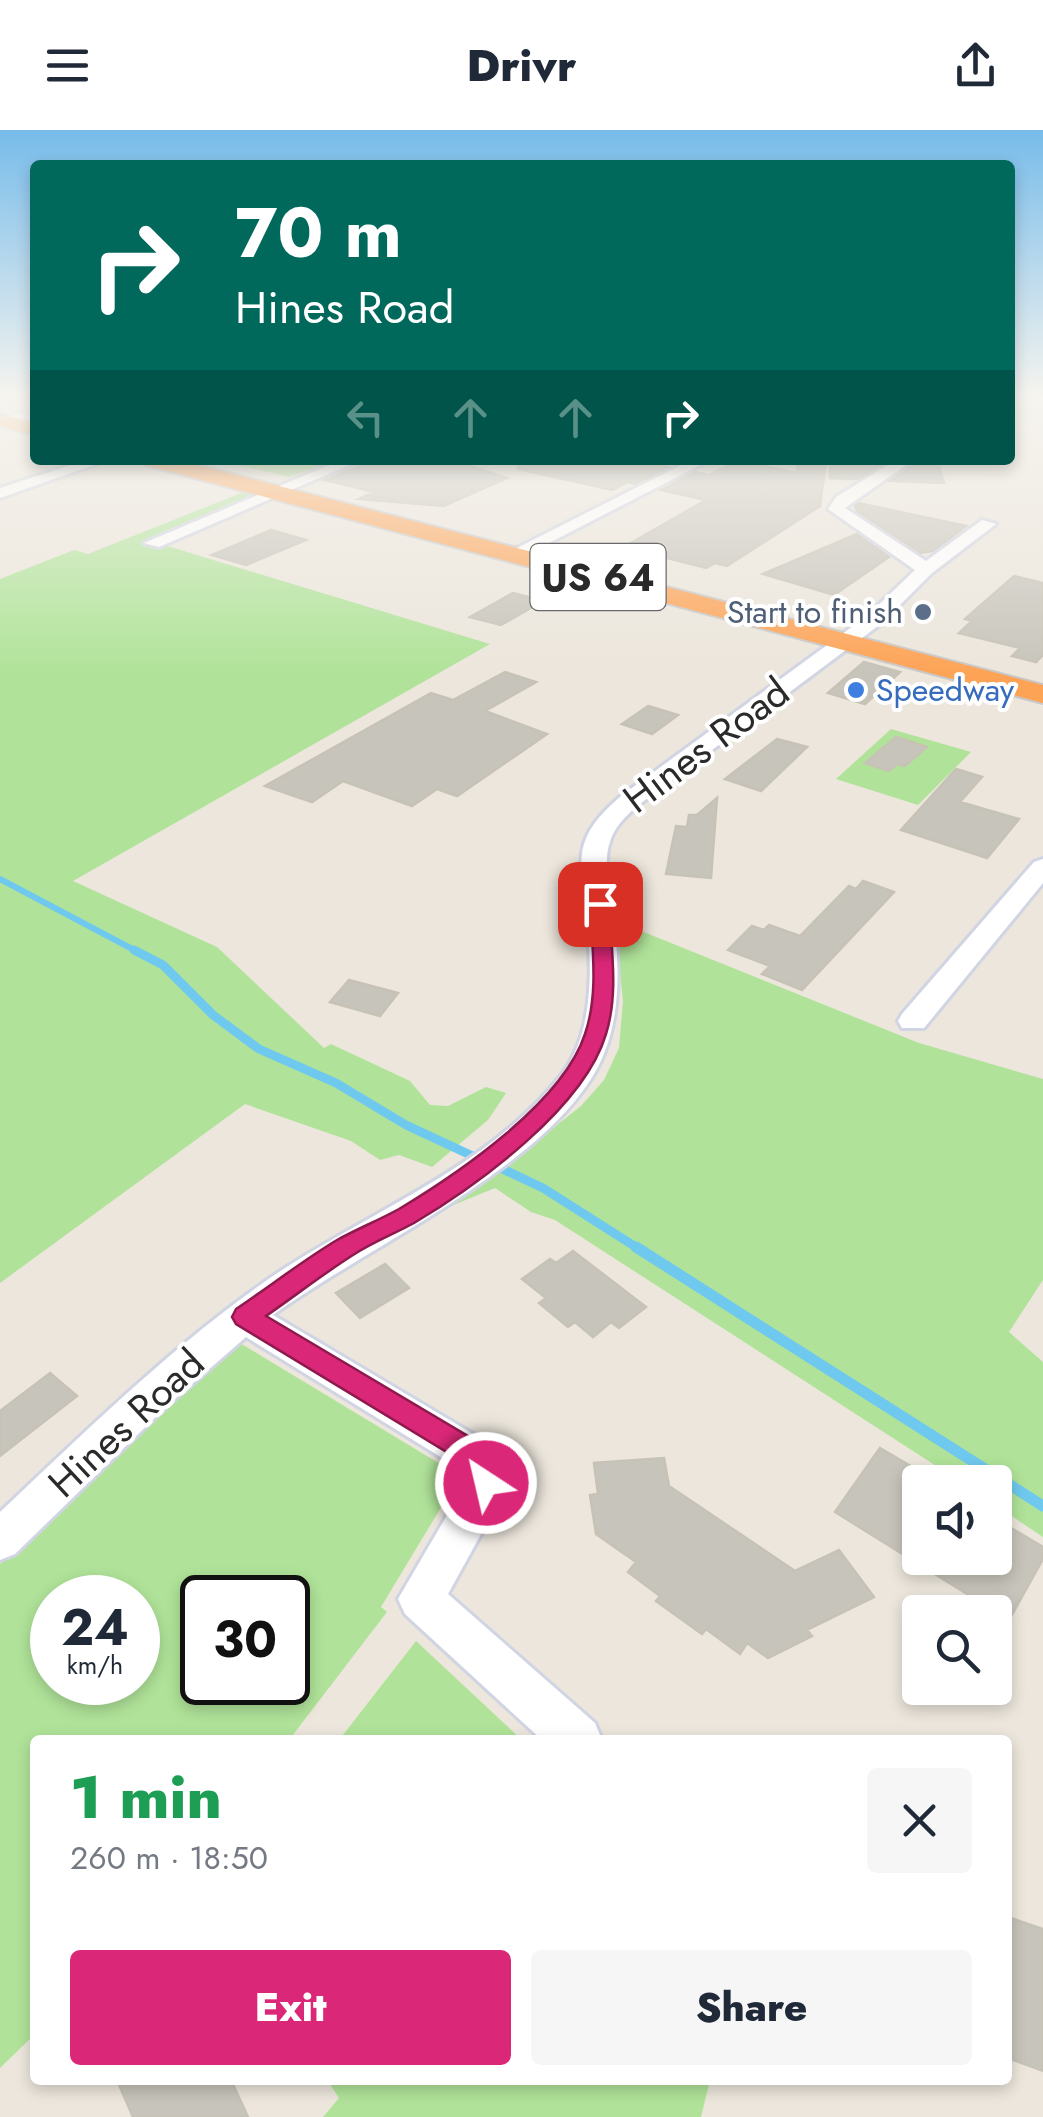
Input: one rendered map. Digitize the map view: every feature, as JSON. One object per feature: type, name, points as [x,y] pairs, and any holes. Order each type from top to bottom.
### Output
[{"type":"highway","name":"US 64","points":[[286,489],[850,637],[1043,694]]},
{"type":"highway","name":"US 64","points":[[850,637],[1043,680]]},
{"type":"street","points":[[153,543],[281,489]]},
{"type":"street","points":[[521,551],[646,489]]},
{"type":"street","points":[[860,489],[842,500],[836,509],[926,569]]},
{"type":"street","name":"Hines Road","points":[[0,1540],[191,1361],[245,1317],[346,1247],[405,1217],[466,1178],[554,1102],[583,1067],[603,1000],[600,904],[594,868],[602,830],[629,801],[850,637],[926,569],[988,524]]},
{"type":"street","points":[[913,1021],[1043,867]]},
{"type":"street","points":[[245,1317],[480,1460],[486,1470],[480,1498],[421,1598],[572,1735]]},
{"type":"green space","points":[[241,493],[256,495],[161,544],[490,644],[73,881],[217,947],[324,1048],[331,1044],[410,1081],[430,1105],[448,1106],[486,1087],[506,1093],[488,1120],[432,1167],[399,1155],[380,1160],[351,1141],[245,1104],[0,1283],[0,579],[74,550],[88,554]]},
{"type":"green space","points":[[891,729],[971,752],[918,805],[836,779]]},
{"type":"green space","points":[[614,920],[919,1043],[1043,1079],[1043,1280],[1009,1332],[1043,1362],[1043,1537],[1012,1516],[1012,1465],[935,1465],[555,1220],[531,1212],[495,1188],[451,1206],[451,1202],[485,1182],[581,1106],[604,1080],[619,1048],[623,1001]]},
{"type":"green space","points":[[235,1340],[460,1476],[381,1607],[387,1612],[293,1735],[30,1735],[30,2039],[0,2068],[0,1564]]},
{"type":"green space","points":[[416,1641],[517,1735],[343,1735]]},
{"type":"green space","points":[[330,2085],[709,2085],[701,2117],[323,2117],[339,2098]]},
{"type":"building","points":[[361,489],[483,489],[444,506],[359,499],[374,492]]},
{"type":"building","points":[[822,489],[820,506],[727,566],[715,563],[706,568],[624,547],[706,500],[661,490]]},
{"type":"building","points":[[858,503],[966,526],[933,551],[920,553],[857,511]]},
{"type":"building","points":[[271,530],[306,540],[246,565],[212,555]]},
{"type":"building","points":[[857,534],[889,557],[834,595],[763,574]]},
{"type":"building","points":[[1014,576],[1043,583],[1043,655],[1036,662],[1012,656],[1020,648],[959,633],[972,621],[965,619]]},
{"type":"building","points":[[513,593],[543,601],[501,625],[470,617]]},
{"type":"building","points":[[864,662],[900,672],[865,704],[828,693]]},
{"type":"building","points":[[505,672],[536,682],[485,711],[547,734],[457,796],[437,789],[412,806],[343,781],[312,802],[265,786],[431,693],[453,700]]},
{"type":"building","points":[[648,706],[678,715],[652,734],[622,724]]},
{"type":"building","points":[[896,737],[927,747],[905,766],[897,764],[889,771],[865,763]]},
{"type":"building","points":[[777,739],[807,747],[761,791],[725,779]]},
{"type":"building","points":[[956,769],[982,777],[960,802],[1019,819],[987,858],[901,830]]},
{"type":"building","points":[[717,798],[711,878],[666,874],[676,826],[687,827],[689,815],[697,815]]},
{"type":"building","points":[[863,881],[894,892],[802,990],[762,974],[770,966],[728,950],[752,926],[764,930],[769,925],[800,936],[849,886],[856,889]]},
{"type":"building","points":[[349,980],[398,993],[380,1016],[330,1002]]},
{"type":"building","points":[[573,1251],[646,1307],[619,1328],[611,1322],[593,1337],[575,1322],[568,1327],[539,1303],[546,1298],[522,1279],[550,1259],[556,1263]]},
{"type":"building","points":[[385,1264],[409,1288],[360,1318],[336,1293]]},
{"type":"building","points":[[50,1373],[77,1396],[0,1456],[0,1411]]},
{"type":"building","points":[[880,1448],[909,1465],[902,1465],[902,1554],[835,1512]]},
{"type":"building","points":[[664,1458],[669,1486],[795,1571],[839,1550],[874,1597],[807,1630],[812,1636],[768,1658],[747,1643],[740,1654],[706,1629],[702,1634],[656,1601],[660,1596],[628,1572],[636,1562],[596,1534],[590,1495],[598,1494],[594,1463]]},
{"type":"building","points":[[1012,1529],[1043,1547],[1043,1559],[1012,1615],[1012,1595],[969,1595],[936,1575],[1012,1575]]},
{"type":"building","points":[[1012,1918],[1043,1929],[1043,2071],[1012,2059]]},
{"type":"building","points":[[119,2085],[233,2085],[248,2117],[133,2117]]},
{"type":"waterway","points":[[0,879],[138,952]]},
{"type":"waterway","points":[[134,950],[163,965],[213,1015],[259,1049],[336,1083],[406,1125],[479,1159]]},
{"type":"waterway","points":[[494,1165],[543,1188],[639,1249]]},
{"type":"waterway","points":[[636,1247],[1043,1506]]},
{"type":"place","name":"Start to finish","points":[[923,612]]},
{"type":"place","name":"Speedway","points":[[856,690]]},
{"type":"route","points":[[486,1483],[486,1470],[468,1450],[274,1338],[245,1317],[346,1247],[405,1217],[466,1178],[554,1102],[583,1067],[596,1033],[603,1000],[600,904]]}]
